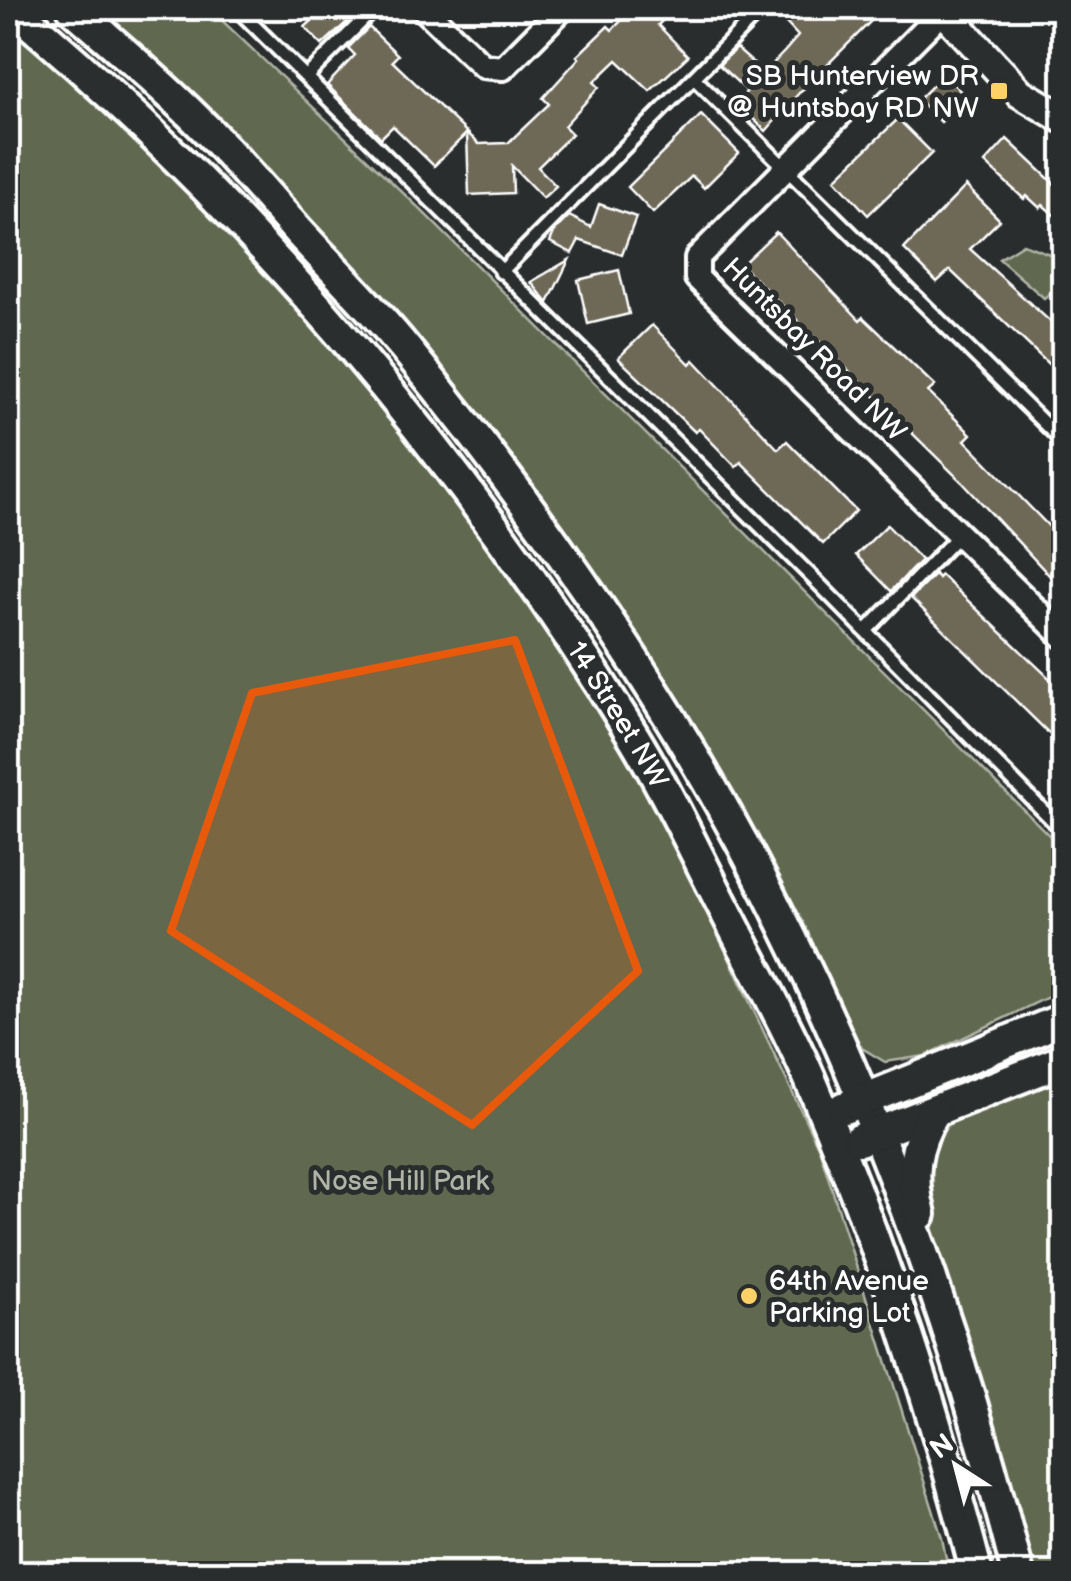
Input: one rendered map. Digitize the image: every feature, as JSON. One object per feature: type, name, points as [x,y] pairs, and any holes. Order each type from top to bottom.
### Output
[{"type":"main road","name":"14 Street NW","points":[[12,8],[172,154],[260,243],[367,366],[489,521],[634,737],[805,1068],[825,1116],[919,1365],[976,1574]]},
{"type":"main road","name":"14 Street NW","points":[[73,8],[203,126],[402,345],[514,486],[670,717],[742,842],[840,1046],[877,1133],[944,1321],[999,1498],[1018,1574]]},
{"type":"main road","points":[[825,1116],[1064,1018]]},
{"type":"main road","points":[[840,1046],[872,1071],[888,1074],[970,1056]]},
{"type":"main road","points":[[838,1149],[1064,1060]]},
{"type":"main road","points":[[934,1112],[914,1154],[914,1195],[945,1302],[944,1321]]},
{"type":"street","points":[[423,8],[483,66],[503,68],[563,8]]},
{"type":"street","points":[[942,9],[1020,94],[1064,119]]},
{"type":"street","name":"Huntsbay Road NW","points":[[942,9],[697,258],[696,278],[1064,638]]},
{"type":"lane","points":[[236,8],[1064,832]]},
{"type":"lane","points":[[307,76],[375,8]]},
{"type":"lane","points":[[502,272],[763,8]]},
{"type":"lane","points":[[694,78],[1064,443]]},
{"type":"lane","points":[[866,631],[959,535]]},
{"type":"highlighted area","points":[[515,640],[638,971],[472,1125],[171,931],[252,693]]},
{"type":"green space","points":[[95,8],[209,8],[421,210],[1063,849],[1063,990],[925,1056],[885,1062],[862,1048],[681,710],[526,479],[416,339]]},
{"type":"green space","name":"Nose Hill Park","points":[[8,24],[158,161],[355,375],[454,497],[554,641],[619,745],[670,833],[820,1151],[942,1538],[949,1573],[8,1573]]},
{"type":"green space","points":[[1023,244],[1063,259],[1063,282],[1044,298],[999,259]]},
{"type":"green space","points":[[1063,1074],[1063,1573],[1033,1573],[1000,1445],[926,1210],[926,1143],[954,1118]]},
{"type":"building","points":[[326,8],[349,8],[356,14],[322,45],[305,27]]},
{"type":"building","points":[[634,8],[675,8],[658,25],[688,56],[650,91],[617,60],[594,82],[599,87],[564,126],[572,134],[538,167],[556,186],[543,198],[512,166],[513,193],[469,195],[467,133],[434,166],[393,126],[381,138],[327,85],[355,55],[348,48],[369,27],[398,55],[392,61],[479,144],[508,143],[549,104],[543,98],[577,56]]},
{"type":"building","points":[[772,8],[884,8],[766,131],[736,103],[747,91],[719,65],[736,48],[764,73],[785,51],[798,36]]},
{"type":"building","points":[[944,74],[966,97],[941,122],[918,100]]},
{"type":"building","points":[[701,115],[739,153],[704,188],[692,176],[653,213],[628,187]]},
{"type":"building","points":[[898,119],[932,153],[868,215],[835,179]]},
{"type":"building","points":[[1007,139],[1064,193],[1064,224],[1043,205],[1040,208],[1027,196],[1024,199],[985,163]]},
{"type":"building","points":[[966,186],[1000,220],[970,249],[1064,334],[1064,379],[950,270],[937,282],[904,249]]},
{"type":"building","points":[[599,204],[636,217],[622,255],[579,240],[572,253],[550,242],[555,230],[569,216],[591,227]]},
{"type":"building","points":[[776,232],[860,320],[863,317],[935,386],[928,392],[971,434],[965,440],[1064,542],[1064,591],[962,482],[741,265]]},
{"type":"building","points":[[569,260],[548,303],[531,282]]},
{"type":"building","points":[[619,270],[629,314],[588,324],[578,280]]},
{"type":"building","points":[[652,325],[690,364],[694,360],[778,449],[787,441],[856,511],[823,544],[741,462],[736,467],[618,358]]},
{"type":"building","points":[[887,525],[921,560],[891,591],[856,555]]},
{"type":"building","points":[[935,574],[938,578],[941,575],[1064,692],[1064,748],[911,598]]},
{"type":"place","name":"SB Hunterview DR @ Huntsbay RD NW","points":[[999,91]]},
{"type":"place","name":"64th Avenue Parking Lot","points":[[749,1296]]}]
